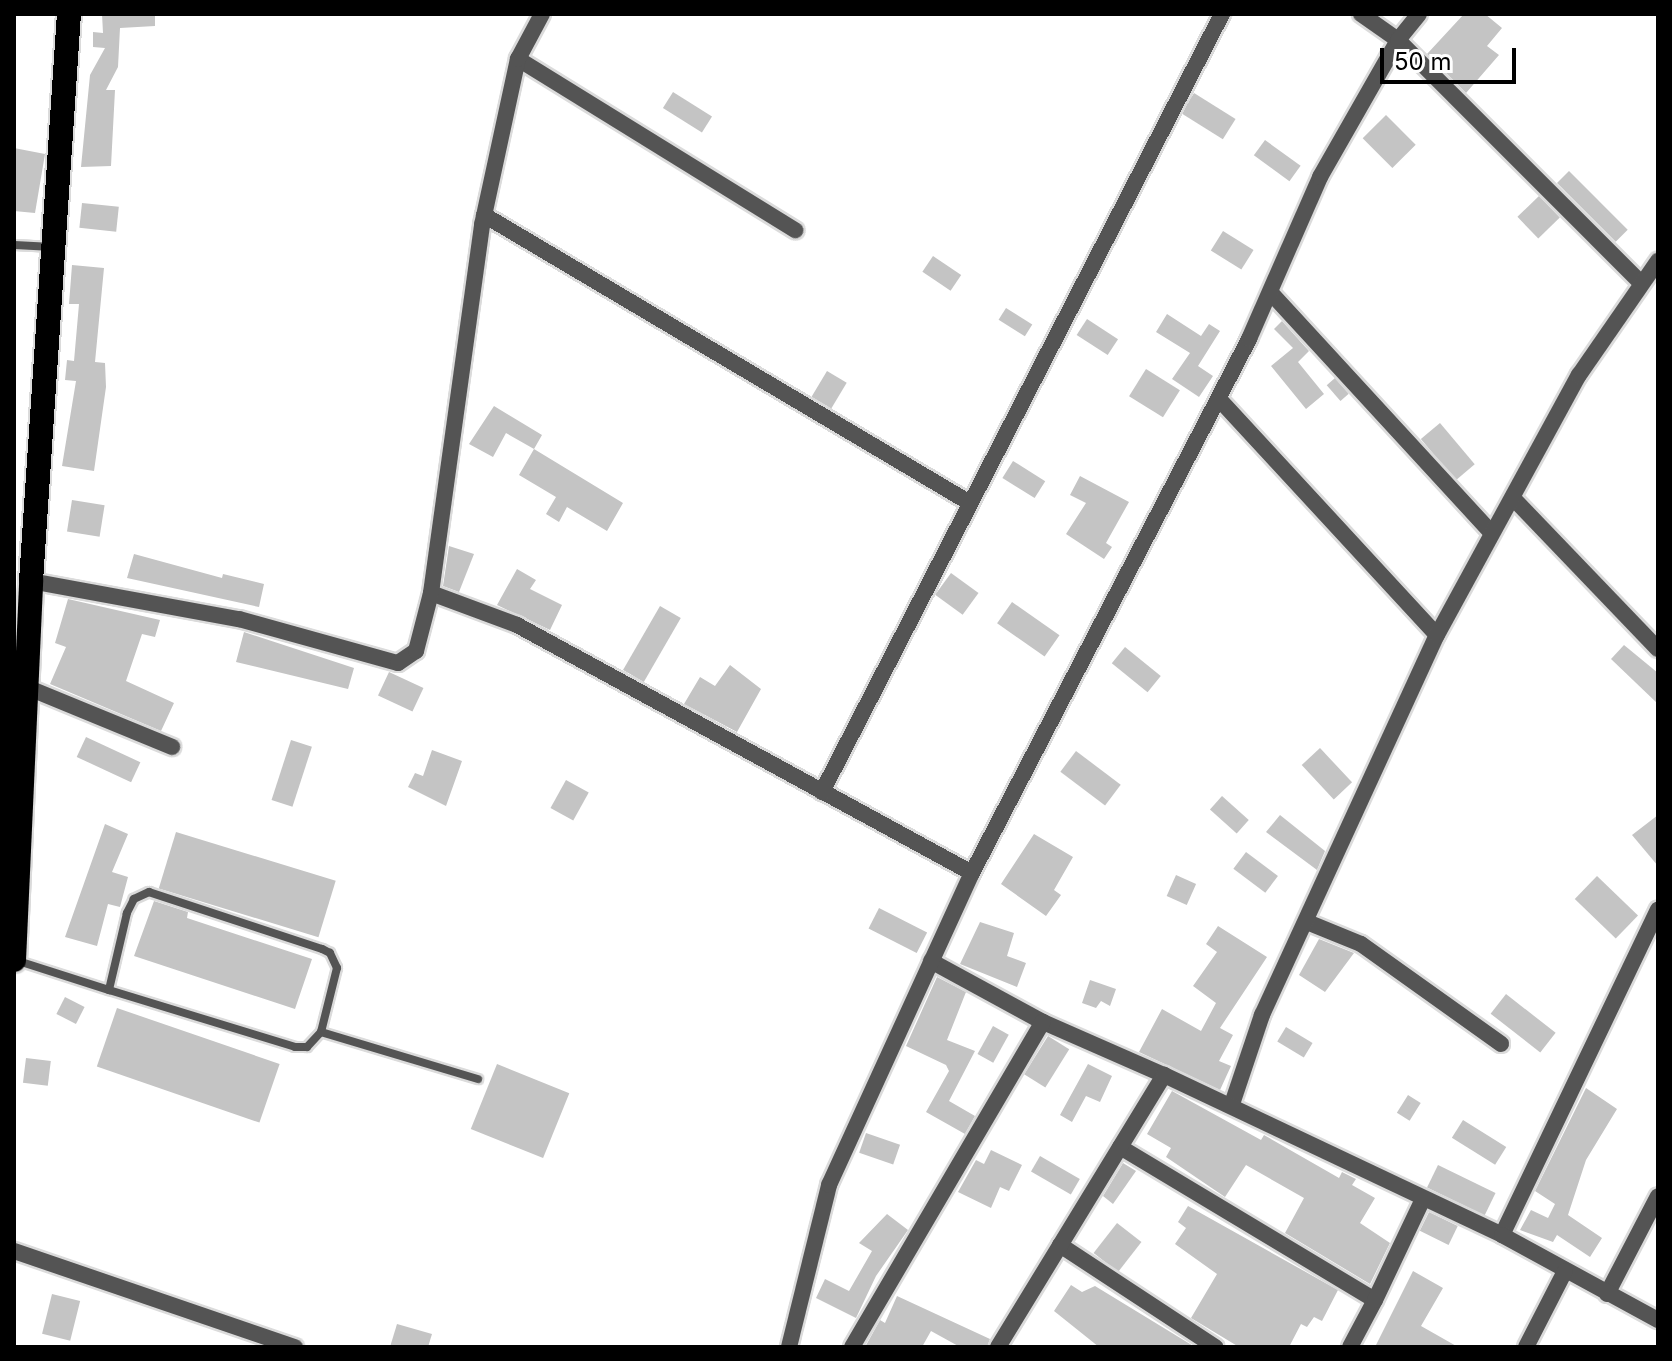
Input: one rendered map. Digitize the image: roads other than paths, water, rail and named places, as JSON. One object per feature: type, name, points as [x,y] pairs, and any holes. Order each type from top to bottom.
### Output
[{"type":"highway","points":[[14,960],[31,581],[69,14]]},
{"type":"street","points":[[31,581],[239,619],[398,663],[416,651],[431,593],[484,215],[518,59],[542,14]]},
{"type":"street","points":[[822,792],[1222,14]]},
{"type":"street","points":[[1361,14],[1398,40],[1640,282]]},
{"type":"street","points":[[789,1347],[829,1185],[972,873],[1219,399],[1271,293],[1320,177],[1398,40],[1419,14]]},
{"type":"street","points":[[518,59],[795,230]]},
{"type":"street","points":[[484,215],[970,503]]},
{"type":"street","points":[[1232,1104],[1262,1015],[1437,635],[1579,375],[1640,282],[1658,261]]},
{"type":"street","points":[[1271,293],[1492,533]]},
{"type":"street","points":[[1219,399],[1437,635]]},
{"type":"street","points":[[1513,498],[1658,649]]},
{"type":"street","points":[[431,593],[517,625],[972,873]]},
{"type":"street","points":[[26,687],[172,747]]},
{"type":"street","points":[[1502,1235],[1658,910]]},
{"type":"street","points":[[1307,922],[1361,944],[1501,1044]]},
{"type":"street","points":[[931,961],[1043,1022],[1232,1104],[1502,1235],[1658,1320]]},
{"type":"street","points":[[852,1347],[1043,1022]]},
{"type":"street","points":[[998,1347],[1164,1075]]},
{"type":"street","points":[[1120,1147],[1375,1300]]},
{"type":"street","points":[[1607,1294],[1658,1196]]},
{"type":"street","points":[[1350,1347],[1423,1199]]},
{"type":"street","points":[[1060,1245],[1215,1347]]},
{"type":"street","points":[[14,1251],[295,1347]]},
{"type":"street","points":[[1526,1347],[1565,1271]]},
{"type":"lane","points":[[14,245],[53,247]]},
{"type":"lane","points":[[14,960],[109,990],[295,1047],[307,1047],[321,1032],[337,968],[330,953],[149,892],[134,899],[127,913],[109,990]]},
{"type":"lane","points":[[321,1032],[478,1079]]}]
